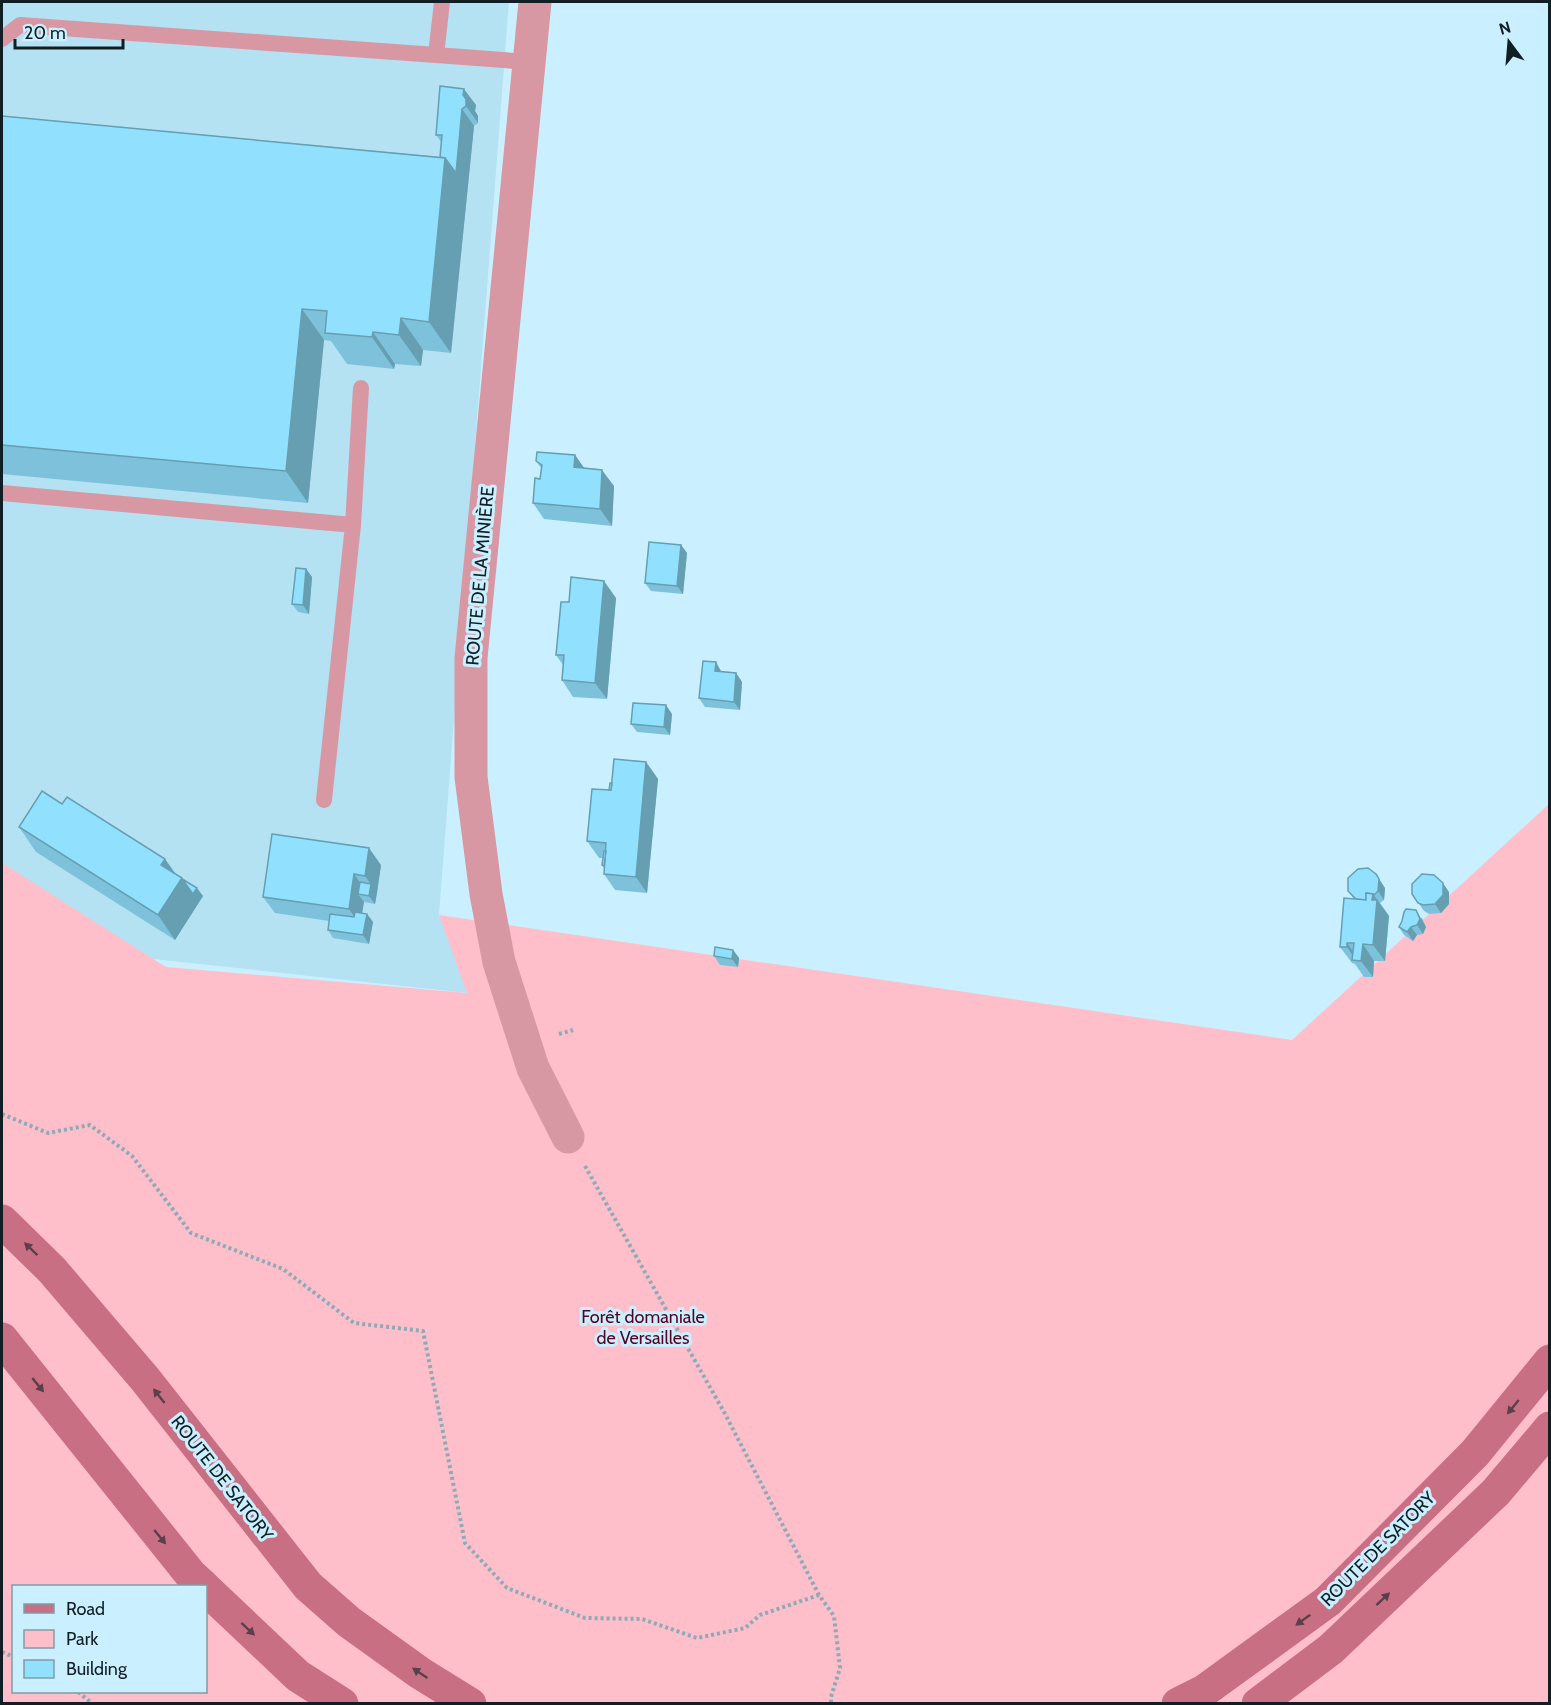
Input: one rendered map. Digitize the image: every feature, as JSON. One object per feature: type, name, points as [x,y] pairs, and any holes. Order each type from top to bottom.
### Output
[{"type":"main road","name":"ROUTE DE SATORY","points":[[2,1221],[52,1270],[145,1378],[308,1586],[349,1622],[420,1673],[470,1704]]},
{"type":"main road","points":[[2,1339],[201,1585]]},
{"type":"main road","name":"ROUTE DE SATORY","points":[[1178,1704],[1204,1691],[1328,1601],[1475,1453],[1550,1361]]},
{"type":"main road","name":"ROUTE DE SATORY","points":[[1258,1704],[1331,1649],[1496,1492],[1550,1428]]},
{"type":"main road","points":[[207,1591],[298,1676],[342,1704]]},
{"type":"street","name":"ROUTE DE LA MINIÈRE","points":[[535,2],[471,658],[471,777],[486,894],[499,962],[533,1068],[568,1137]]},
{"type":"lane","points":[[436,55],[442,2]]},
{"type":"lane","points":[[2,18],[4,37]]},
{"type":"lane","points":[[4,37],[20,25],[529,62]]},
{"type":"lane","points":[[324,800],[353,525],[361,388]]},
{"type":"lane","points":[[2,493],[353,525]]},
{"type":"path","points":[[2,1114],[48,1133],[90,1125],[132,1156],[191,1233],[283,1269],[354,1323],[423,1331],[465,1543],[507,1588],[585,1618],[642,1619],[697,1638],[745,1628],[760,1616],[819,1595]]},
{"type":"path","points":[[568,1137],[724,1412],[819,1595],[834,1616],[840,1668],[831,1704]]},
{"type":"path","points":[[79,1693],[93,1704]]},
{"type":"shaded area","points":[[2,2],[509,2],[439,915],[468,993],[153,959],[2,864]]},
{"type":"green space","name":"Forêt domaniale de Versailles","points":[[1549,804],[1549,1703],[2,1703],[2,863],[166,967],[467,993],[439,915],[1292,1040]]},
{"type":"building","points":[[440,86],[464,89],[463,95],[466,99],[466,106],[462,109],[456,173],[445,158],[440,157],[442,135],[436,135]]},
{"type":"building","points":[[2,116],[445,158],[429,322],[401,318],[399,335],[373,332],[372,337],[325,333],[327,311],[302,309],[286,471],[2,445]]},
{"type":"building","points":[[537,452],[575,455],[574,467],[602,470],[600,509],[533,503],[535,478],[540,479],[542,465],[536,461]]},
{"type":"building","points":[[649,542],[681,545],[677,586],[645,583]]},
{"type":"building","points":[[296,568],[306,569],[303,605],[292,604]]},
{"type":"building","points":[[571,577],[604,581],[595,683],[562,680],[564,655],[556,655],[561,602],[569,602]]},
{"type":"building","points":[[703,661],[716,662],[715,671],[736,673],[734,702],[699,698]]},
{"type":"building","points":[[633,703],[666,705],[664,727],[631,724]]},
{"type":"building","points":[[614,759],[646,762],[636,877],[604,874],[606,843],[587,841],[592,789],[611,790]]},
{"type":"building","points":[[42,791],[62,804],[67,797],[165,859],[161,865],[182,878],[158,915],[19,827]]},
{"type":"building","points":[[272,834],[369,848],[365,876],[354,874],[349,909],[263,897]]},
{"type":"building","points":[[604,851],[606,851],[604,866],[602,865]]},
{"type":"building","points":[[1368,868],[1379,879],[1378,891],[1374,895],[1366,893],[1366,900],[1356,899],[1348,891],[1348,878],[1358,869]]},
{"type":"building","points":[[1422,874],[1434,875],[1443,883],[1443,895],[1435,904],[1418,903],[1412,894],[1412,884]]},
{"type":"building","points":[[182,879],[197,888],[193,894]]},
{"type":"building","points":[[360,882],[371,884],[369,896],[358,894]]},
{"type":"building","points":[[1366,893],[1373,894],[1372,900],[1377,900],[1373,945],[1363,944],[1361,961],[1352,960],[1354,943],[1347,943],[1347,947],[1340,947],[1344,898],[1366,900]]},
{"type":"building","points":[[1406,909],[1416,910],[1420,919],[1417,925],[1411,927],[1407,932],[1399,927]]},
{"type":"building","points":[[355,912],[367,914],[363,935],[328,930],[330,914],[354,917]]},
{"type":"building","points":[[715,947],[733,950],[732,959],[714,956]]}]
